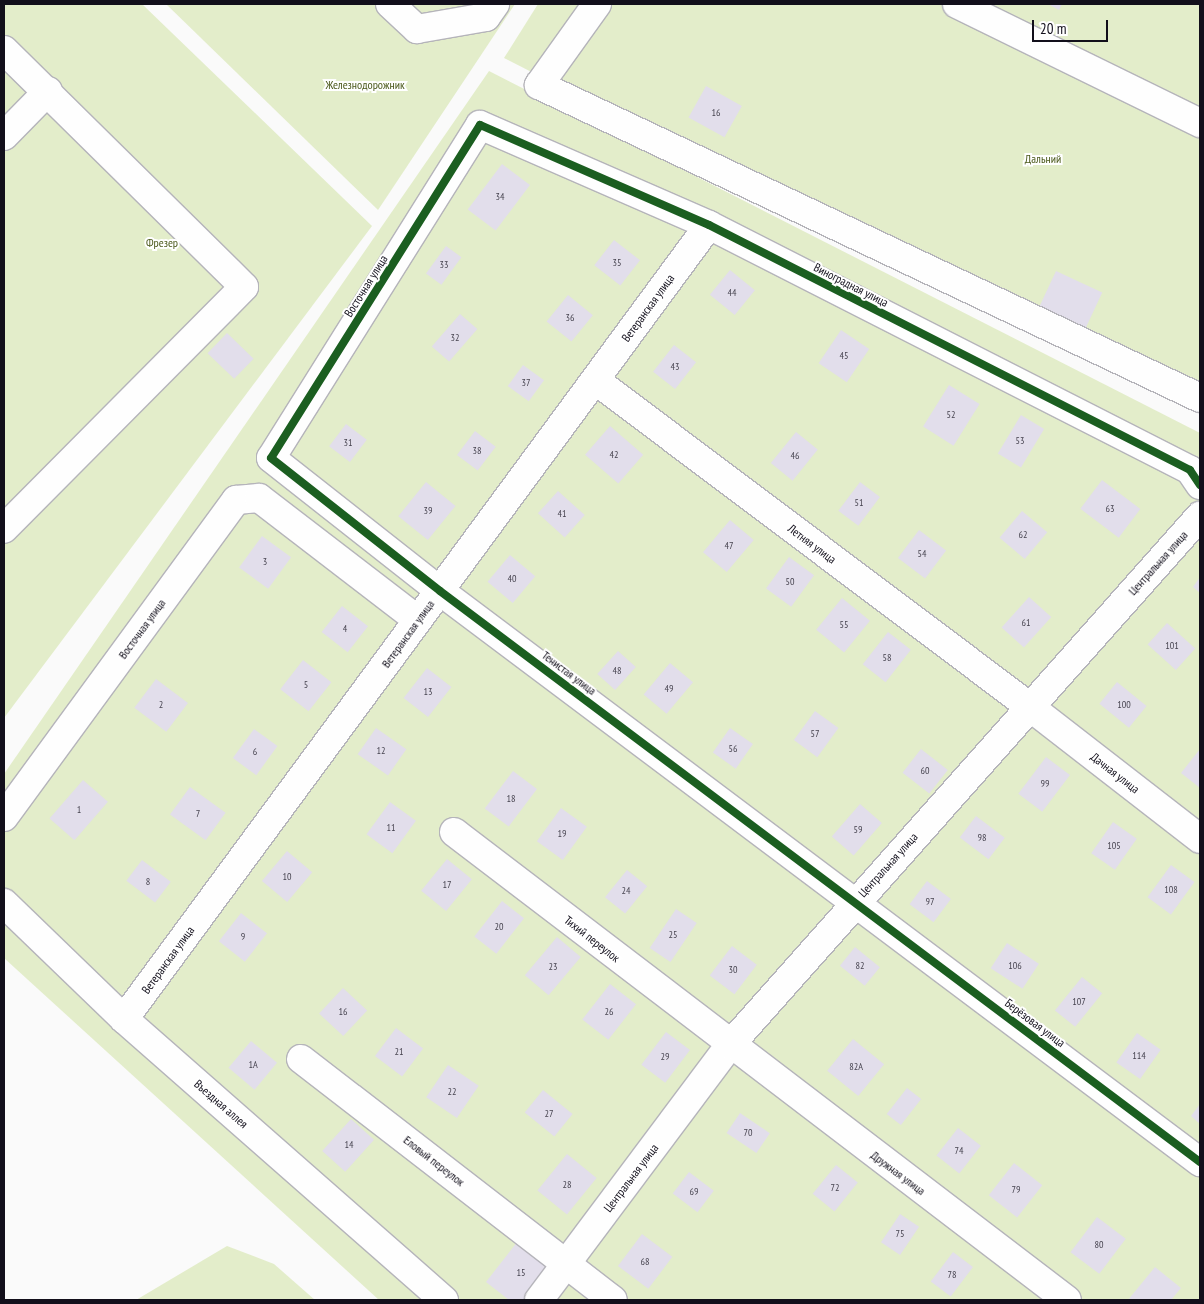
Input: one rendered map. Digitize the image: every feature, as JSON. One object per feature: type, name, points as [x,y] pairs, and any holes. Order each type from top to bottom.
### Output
[{"type":"street","points":[[390,4],[417,29],[486,18],[495,4]]},
{"type":"street","points":[[596,4],[539,85],[1200,398]]},
{"type":"street","points":[[957,4],[1200,123]]},
{"type":"street","points":[[4,50],[48,91],[244,287],[4,528]]},
{"type":"street","points":[[4,136],[48,91]]},
{"type":"street","name":"Виноградная улица","points":[[480,125],[709,225],[1190,470],[1200,485]]},
{"type":"street","name":"Восточная улица","points":[[271,458],[480,125]]},
{"type":"street","name":"Ветеранская улица","points":[[124,1018],[709,225]]},
{"type":"street","name":"Летняя улица","points":[[595,380],[1030,707]]},
{"type":"street","name":"Тенистая улица","points":[[271,458],[440,590],[856,901]]},
{"type":"street","name":"Восточная улица","points":[[4,817],[236,500],[260,498],[418,620]]},
{"type":"street","name":"Центральная улица","points":[[539,1300],[730,1045],[1200,516]]},
{"type":"street","name":"Дачная улица","points":[[1030,707],[1200,839]]},
{"type":"street","name":"Тихий переулок","points":[[454,832],[730,1045]]},
{"type":"street","name":"Берёзовая улица","points":[[856,901],[1200,1162]]},
{"type":"street","name":"Въездная аллея","points":[[4,903],[124,1018],[444,1300]]},
{"type":"street","name":"Дружная улица","points":[[730,1045],[1067,1300]]},
{"type":"street","name":"Еловый переулок","points":[[301,1059],[613,1300]]},
{"type":"green space","name":"Фрезер","points":[[4,4],[142,4],[372,226],[4,718]]},
{"type":"green space","name":"Железнодорожник","points":[[166,4],[515,4],[378,210]]},
{"type":"green space","name":"Дальний","points":[[538,4],[1200,4],[1200,413],[504,58]]},
{"type":"green space","points":[[489,71],[1200,433],[1200,1300],[379,1300],[4,958],[4,774]]},
{"type":"green space","points":[[227,1246],[274,1264],[315,1300],[136,1300]]},
{"type":"building","points":[[1048,4],[1062,4],[1059,10]]},
{"type":"building","points":[[706,86],[742,106],[724,137],[689,117]]},
{"type":"building","points":[[502,164],[530,185],[496,231],[468,210]]},
{"type":"building","points":[[614,240],[640,260],[620,286],[594,265]]},
{"type":"building","points":[[446,246],[461,257],[441,285],[426,274]]},
{"type":"building","points":[[730,270],[755,290],[735,315],[710,295]]},
{"type":"building","points":[[1056,271],[1102,293],[1085,329],[1039,307]]},
{"type":"building","points":[[568,295],[593,315],[571,342],[547,321]]},
{"type":"building","points":[[460,314],[477,329],[449,362],[432,346]]},
{"type":"building","points":[[841,330],[869,349],[847,382],[819,363]]},
{"type":"building","points":[[227,333],[254,359],[234,379],[208,353]]},
{"type":"building","points":[[674,345],[696,362],[675,389],[653,372]]},
{"type":"building","points":[[523,365],[544,380],[529,401],[508,386]]},
{"type":"building","points":[[949,385],[980,404],[954,446],[923,427]]},
{"type":"building","points":[[1021,415],[1044,429],[1021,467],[998,454]]},
{"type":"building","points":[[346,424],[367,440],[350,462],[329,446]]},
{"type":"building","points":[[610,426],[643,455],[618,484],[585,455]]},
{"type":"building","points":[[475,431],[496,447],[478,471],[457,455]]},
{"type":"building","points":[[796,432],[818,450],[793,481],[771,463]]},
{"type":"building","points":[[1102,480],[1140,509],[1119,538],[1080,509]]},
{"type":"building","points":[[426,482],[456,506],[428,540],[398,516]]},
{"type":"building","points":[[860,482],[880,497],[858,526],[838,511]]},
{"type":"building","points":[[558,491],[585,515],[565,537],[538,513]]},
{"type":"building","points":[[1022,511],[1047,532],[1025,559],[1000,538]]},
{"type":"building","points":[[730,520],[754,540],[727,572],[703,552]]},
{"type":"building","points":[[919,530],[946,550],[925,578],[898,558]]},
{"type":"building","points":[[262,536],[291,557],[268,589],[239,568]]},
{"type":"building","points":[[510,555],[535,576],[513,603],[488,582]]},
{"type":"building","points":[[789,557],[814,575],[791,607],[766,589]]},
{"type":"building","points":[[1200,577],[1200,593],[1193,587]]},
{"type":"building","points":[[1029,597],[1051,617],[1024,648],[1002,627]]},
{"type":"building","points":[[842,598],[870,621],[844,653],[816,630]]},
{"type":"building","points":[[342,606],[368,626],[348,652],[322,632]]},
{"type":"building","points":[[1167,623],[1195,648],[1176,670],[1148,645]]},
{"type":"building","points":[[888,632],[911,650],[886,682],[863,664]]},
{"type":"building","points":[[618,651],[636,667],[615,690],[597,674]]},
{"type":"building","points":[[303,660],[331,682],[309,711],[280,689]]},
{"type":"building","points":[[670,663],[693,682],[667,714],[644,694]]},
{"type":"building","points":[[427,668],[451,687],[428,717],[404,698]]},
{"type":"building","points":[[156,679],[188,703],[166,732],[134,708]]},
{"type":"building","points":[[1117,682],[1147,706],[1129,728],[1099,704]]},
{"type":"building","points":[[815,711],[838,728],[817,757],[794,740]]},
{"type":"building","points":[[376,728],[406,749],[388,775],[358,754]]},
{"type":"building","points":[[730,728],[753,744],[736,769],[713,753]]},
{"type":"building","points":[[254,729],[277,746],[256,775],[233,758]]},
{"type":"building","points":[[921,749],[948,770],[929,794],[903,773]]},
{"type":"building","points":[[1200,749],[1200,788],[1181,773]]},
{"type":"building","points":[[1046,757],[1070,775],[1042,812],[1018,794]]},
{"type":"building","points":[[513,771],[537,789],[509,827],[485,809]]},
{"type":"building","points":[[83,780],[108,802],[74,840],[50,818]]},
{"type":"building","points":[[190,787],[226,813],[206,840],[170,815]]},
{"type":"building","points":[[390,802],[416,821],[392,853],[366,834]]},
{"type":"building","points":[[860,804],[882,823],[854,855],[832,836]]},
{"type":"building","points":[[561,808],[587,827],[563,860],[537,841]]},
{"type":"building","points":[[976,816],[1005,838],[989,859],[960,838]]},
{"type":"building","points":[[1113,822],[1137,839],[1115,870],[1091,853]]},
{"type":"building","points":[[287,851],[312,872],[287,902],[262,881]]},
{"type":"building","points":[[447,859],[472,879],[446,911],[421,891]]},
{"type":"building","points":[[142,860],[171,882],[155,902],[126,881]]},
{"type":"building","points":[[1171,865],[1194,882],[1171,914],[1147,897]]},
{"type":"building","points":[[627,870],[647,886],[625,914],[605,897]]},
{"type":"building","points":[[927,881],[951,899],[934,922],[910,904]]},
{"type":"building","points":[[502,901],[524,918],[496,954],[474,936]]},
{"type":"building","points":[[676,909],[697,923],[670,962],[650,948]]},
{"type":"building","points":[[241,913],[267,933],[245,962],[219,941]]},
{"type":"building","points":[[557,937],[581,957],[549,995],[525,975]]},
{"type":"building","points":[[1007,943],[1039,964],[1023,989],[991,968]]},
{"type":"building","points":[[732,946],[757,965],[734,994],[710,976]]},
{"type":"building","points":[[855,947],[880,967],[865,986],[840,966]]},
{"type":"building","points":[[1082,977],[1102,993],[1075,1027],[1055,1010]]},
{"type":"building","points":[[610,984],[636,1004],[608,1040],[582,1019]]},
{"type":"building","points":[[343,988],[367,1011],[343,1036],[319,1014]]},
{"type":"building","points":[[396,1028],[423,1048],[402,1076],[375,1056]]},
{"type":"building","points":[[666,1032],[690,1050],[665,1083],[641,1065]]},
{"type":"building","points":[[1137,1033],[1161,1050],[1140,1079],[1116,1062]]},
{"type":"building","points":[[853,1039],[884,1064],[858,1096],[827,1071]]},
{"type":"building","points":[[251,1041],[277,1063],[255,1090],[229,1068]]},
{"type":"building","points":[[448,1065],[479,1086],[457,1118],[426,1097]]},
{"type":"building","points":[[907,1088],[921,1099],[901,1125],[887,1114]]},
{"type":"building","points":[[543,1090],[573,1114],[554,1136],[525,1113]]},
{"type":"building","points":[[1200,1104],[1200,1124],[1191,1116]]},
{"type":"building","points":[[740,1113],[770,1133],[756,1153],[727,1133]]},
{"type":"building","points":[[351,1119],[374,1140],[345,1172],[322,1151]]},
{"type":"building","points":[[958,1128],[981,1146],[959,1173],[936,1156]]},
{"type":"building","points":[[567,1154],[597,1178],[567,1214],[537,1191]]},
{"type":"building","points":[[1014,1163],[1042,1185],[1017,1217],[989,1195]]},
{"type":"building","points":[[836,1165],[858,1183],[834,1211],[813,1194]]},
{"type":"building","points":[[689,1172],[714,1191],[698,1212],[673,1194]]},
{"type":"building","points":[[900,1214],[919,1227],[900,1255],[881,1242]]},
{"type":"building","points":[[1097,1217],[1126,1239],[1099,1274],[1071,1252]]},
{"type":"building","points":[[642,1234],[672,1257],[648,1289],[618,1266]]},
{"type":"building","points":[[521,1237],[555,1264],[527,1300],[509,1300],[486,1282]]},
{"type":"building","points":[[953,1252],[973,1267],[951,1297],[931,1282]]},
{"type":"building","points":[[1155,1267],[1181,1288],[1171,1300],[1128,1300]]},
{"type":"cycle path","points":[[1200,485],[1190,470],[709,225],[480,125],[271,458],[440,591],[1200,1162]]}]
